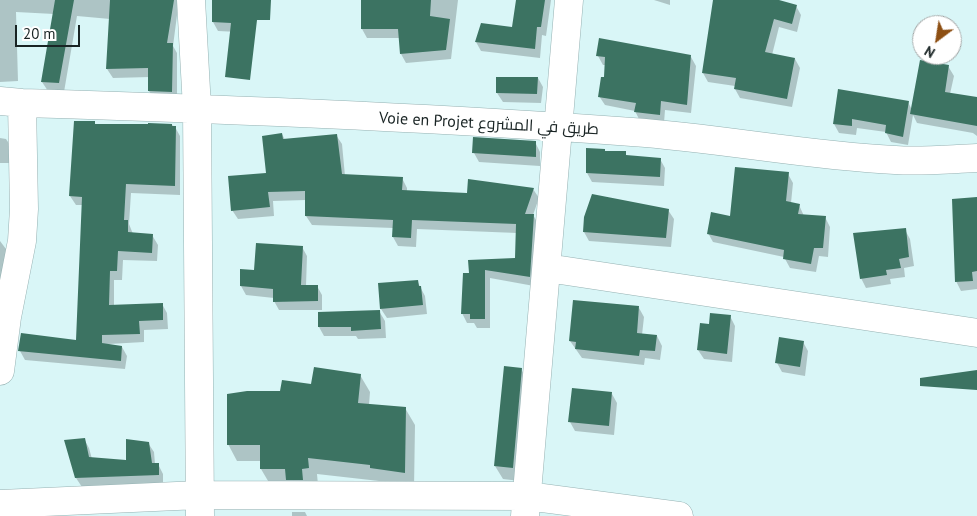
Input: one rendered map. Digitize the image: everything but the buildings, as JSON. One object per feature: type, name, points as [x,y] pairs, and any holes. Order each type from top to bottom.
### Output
[{"type":"street","points":[[191,0],[197,108],[199,506]]},
{"type":"street","points":[[526,506],[569,0]]},
{"type":"street","points":[[0,371],[7,317],[22,241],[24,209],[11,102]]},
{"type":"street","name":"Voie en Projet طريق في المشروع","points":[[11,102],[197,108],[559,127],[658,134],[872,159],[977,158]]},
{"type":"street","points":[[547,268],[977,333]]},
{"type":"street","points":[[0,504],[526,506],[679,516]]}]
